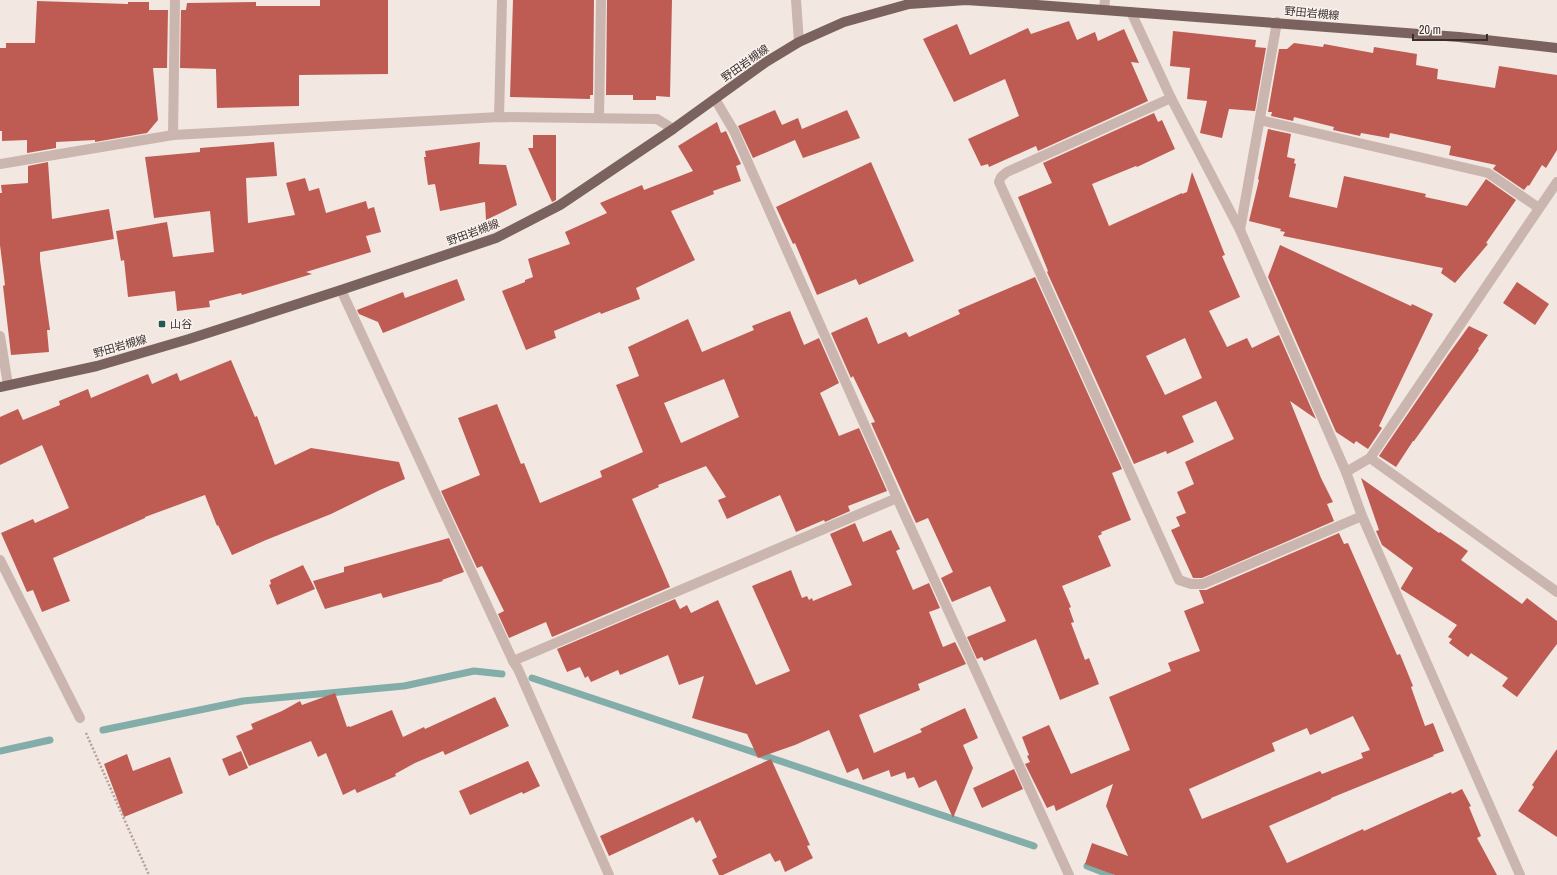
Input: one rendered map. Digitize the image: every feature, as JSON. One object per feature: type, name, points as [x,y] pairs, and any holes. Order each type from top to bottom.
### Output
[{"type":"main road","name":"野田岩槻線","points":[[4,386],[97,366],[189,339],[496,238],[560,205],[673,129],[766,62],[799,42],[844,22],[909,4],[966,0],[1104,5],[1131,12],[1459,37],[1557,48]]},
{"type":"street","points":[[173,135],[175,0]]},
{"type":"street","points":[[499,117],[502,0]]},
{"type":"street","points":[[599,118],[601,0]]},
{"type":"street","points":[[796,0],[799,42]]},
{"type":"street","points":[[1131,12],[1171,98],[1240,230],[1346,472],[1362,516],[1520,875]]},
{"type":"street","points":[[1240,230],[1277,22]]},
{"type":"street","points":[[1171,98],[1007,172],[1001,177],[999,182],[1179,580],[1191,584],[1203,584],[1362,516]]},
{"type":"street","points":[[715,99],[734,131],[897,498],[1069,875]]},
{"type":"street","points":[[0,164],[173,135],[499,117],[657,119],[673,129]]},
{"type":"street","points":[[1260,120],[1488,173],[1539,208]]},
{"type":"street","points":[[1346,472],[1370,458],[1557,182]]},
{"type":"street","points":[[341,290],[518,669],[610,875]]},
{"type":"street","points":[[0,336],[4,386]]},
{"type":"street","points":[[1370,458],[1557,592]]},
{"type":"street","points":[[513,661],[897,498]]},
{"type":"street","points":[[0,560],[80,718]]},
{"type":"path","points":[[80,718],[149,875]]},
{"type":"building","points":[[320,0],[388,0],[388,74],[299,75],[299,106],[217,108],[216,69],[180,68],[181,10],[186,10],[187,3],[256,2],[256,6],[320,6]]},
{"type":"building","points":[[513,0],[594,0],[593,95],[590,95],[590,99],[510,97]]},
{"type":"building","points":[[607,0],[672,0],[670,97],[656,96],[656,100],[633,100],[633,95],[606,95]]},
{"type":"building","points":[[37,1],[128,4],[128,2],[149,2],[149,10],[168,10],[167,68],[153,68],[158,120],[147,133],[95,142],[95,140],[56,142],[56,148],[27,153],[27,140],[2,141],[2,131],[0,131],[0,48],[6,48],[6,43],[35,43]]},
{"type":"building","points":[[1069,21],[1077,40],[1095,32],[1098,41],[1124,29],[1139,63],[1131,62],[1148,101],[1038,151],[1036,146],[989,167],[988,164],[981,166],[968,139],[1019,116],[1005,79],[954,102],[923,39],[957,24],[970,55],[1028,28],[1031,34]]},
{"type":"building","points":[[1173,31],[1256,40],[1255,47],[1266,48],[1255,111],[1229,109],[1222,138],[1200,133],[1207,101],[1187,99],[1190,68],[1170,66]]},
{"type":"building","points":[[1294,43],[1323,47],[1324,44],[1373,53],[1374,47],[1417,54],[1416,65],[1438,69],[1437,79],[1495,88],[1499,66],[1557,75],[1557,150],[1546,168],[1542,165],[1529,186],[1528,185],[1524,190],[1493,169],[1496,165],[1449,155],[1451,146],[1390,133],[1389,138],[1361,133],[1360,136],[1333,130],[1334,127],[1294,117],[1293,121],[1271,116],[1272,112],[1268,112],[1279,49],[1287,49]]},
{"type":"building","points":[[775,110],[782,125],[798,118],[802,129],[847,110],[860,138],[803,158],[795,140],[753,158],[738,126]]},
{"type":"building","points":[[1154,113],[1158,122],[1162,120],[1175,149],[1137,167],[1136,166],[1092,184],[1109,226],[1187,192],[1192,172],[1225,255],[1222,256],[1240,297],[1209,311],[1227,347],[1247,338],[1252,348],[1279,335],[1316,419],[1290,401],[1321,478],[1333,502],[1327,504],[1334,521],[1202,578],[1193,578],[1171,530],[1180,526],[1176,517],[1186,513],[1177,492],[1194,484],[1185,462],[1234,439],[1216,401],[1182,416],[1194,442],[1167,454],[1166,451],[1134,464],[1047,272],[1048,271],[1018,197],[1052,183],[1043,163]],"holes":[[[1185,338],[1202,378],[1165,395],[1146,356]]]},
{"type":"building","points":[[717,122],[721,133],[726,131],[741,164],[736,166],[741,181],[713,191],[714,194],[671,211],[695,260],[636,288],[640,299],[601,314],[600,312],[554,331],[556,338],[526,350],[502,291],[525,282],[525,280],[533,277],[528,259],[570,244],[565,232],[607,213],[600,203],[642,185],[644,190],[693,171],[678,146]]},
{"type":"building","points":[[1268,129],[1291,134],[1287,157],[1295,159],[1294,163],[1296,164],[1289,197],[1337,208],[1344,176],[1426,194],[1425,197],[1467,206],[1486,179],[1516,200],[1486,243],[1488,244],[1455,283],[1441,273],[1443,268],[1283,236],[1285,232],[1280,231],[1281,229],[1249,221],[1259,180]]},
{"type":"building","points":[[533,135],[556,135],[556,200],[552,202],[528,148],[533,148]]},
{"type":"building","points":[[274,142],[277,176],[246,178],[248,223],[295,215],[286,183],[305,178],[309,191],[319,188],[326,213],[366,201],[368,209],[374,207],[381,232],[366,236],[371,252],[306,272],[312,274],[242,295],[241,293],[209,301],[210,307],[177,311],[175,291],[128,297],[124,260],[121,261],[116,231],[167,222],[173,257],[214,252],[210,211],[154,218],[145,157],[200,152],[200,148]]},
{"type":"building","points":[[480,142],[479,164],[506,165],[517,205],[486,220],[485,202],[440,211],[435,184],[428,185],[424,157],[426,157],[425,151]]},
{"type":"building","points":[[48,162],[52,219],[109,209],[114,239],[40,252],[50,330],[47,330],[49,352],[11,355],[0,245],[1,185],[28,183],[28,166]]},
{"type":"building","points":[[871,162],[914,261],[859,285],[856,279],[817,295],[795,243],[793,244],[776,207]]},
{"type":"building","points":[[1280,245],[1411,306],[1412,304],[1433,314],[1379,426],[1382,428],[1368,449],[1356,441],[1354,444],[1336,432],[1268,277]]},
{"type":"building","points":[[1035,277],[1122,469],[1112,473],[1131,520],[1101,532],[1102,534],[1098,536],[1111,566],[1062,586],[1071,607],[1069,608],[1074,622],[1071,623],[1085,660],[1089,658],[1099,684],[1060,700],[1036,639],[984,661],[982,657],[977,659],[967,637],[1006,621],[990,586],[952,602],[941,578],[953,572],[928,518],[916,523],[871,423],[875,422],[853,376],[851,378],[831,333],[867,317],[878,344],[906,332],[909,337],[960,314],[958,310]]},
{"type":"building","points":[[457,279],[465,300],[383,333],[378,322],[359,314],[357,310],[403,292],[405,298]]},
{"type":"building","points":[[1517,282],[1549,304],[1535,325],[1503,303]]},
{"type":"building","points":[[790,311],[804,345],[819,338],[839,383],[820,393],[839,436],[859,428],[887,491],[848,506],[850,511],[796,532],[780,495],[727,519],[718,500],[726,497],[706,466],[658,485],[659,487],[632,499],[670,587],[552,637],[546,622],[509,638],[498,614],[504,611],[482,566],[477,568],[441,491],[480,475],[458,418],[497,404],[521,464],[524,463],[540,503],[602,477],[600,471],[643,452],[616,385],[639,376],[628,347],[688,319],[702,352],[754,330],[752,326]],"holes":[[[724,379],[739,417],[681,443],[664,403]]]},
{"type":"building","points":[[1469,326],[1488,335],[1396,467],[1379,456]]},
{"type":"building","points":[[231,360],[255,417],[257,416],[275,465],[311,448],[399,462],[405,479],[331,514],[232,555],[218,525],[217,526],[205,495],[145,517],[53,558],[70,601],[42,612],[33,590],[27,592],[1,533],[33,519],[35,523],[69,508],[42,445],[0,465],[0,417],[18,409],[23,420],[60,405],[59,401],[88,389],[91,398],[148,374],[152,384],[177,373],[180,381]]},
{"type":"building","points":[[1361,478],[1439,533],[1440,532],[1468,551],[1461,560],[1522,604],[1527,598],[1557,621],[1557,644],[1517,697],[1502,686],[1508,678],[1471,653],[1468,657],[1449,643],[1452,639],[1448,637],[1457,625],[1401,589],[1413,568],[1382,545],[1376,531],[1379,530]]},
{"type":"building","points":[[855,523],[863,542],[891,530],[900,549],[896,551],[913,590],[929,583],[940,608],[929,612],[943,647],[955,642],[966,664],[918,684],[920,690],[859,715],[874,753],[922,732],[920,729],[965,708],[978,738],[963,745],[973,768],[953,818],[936,780],[919,788],[914,777],[907,779],[905,772],[891,777],[889,770],[863,780],[858,768],[847,773],[829,730],[795,745],[758,758],[747,734],[692,718],[704,676],[679,685],[668,655],[620,675],[618,670],[591,682],[588,676],[585,678],[580,667],[567,672],[557,649],[675,599],[680,609],[687,605],[691,613],[718,600],[756,685],[790,671],[752,586],[791,570],[802,598],[807,596],[809,600],[812,598],[813,601],[852,585],[830,534]]},
{"type":"building","points":[[1339,533],[1344,544],[1348,543],[1397,655],[1400,654],[1413,686],[1411,687],[1425,726],[1433,723],[1444,751],[1331,798],[1269,826],[1287,863],[1363,829],[1364,831],[1451,792],[1452,794],[1462,789],[1471,806],[1469,807],[1481,836],[1477,838],[1497,875],[1115,875],[1085,864],[1092,843],[1128,856],[1106,806],[1113,784],[1056,811],[1054,805],[1047,808],[1025,764],[1030,762],[1022,737],[1049,725],[1071,774],[1130,750],[1109,697],[1171,671],[1168,663],[1200,651],[1184,611],[1204,603],[1199,590],[1206,590]],"holes":[[[1353,716],[1370,750],[1361,753],[1363,758],[1322,774],[1320,771],[1202,819],[1189,789],[1275,751],[1272,743],[1307,728],[1310,735]]]},
{"type":"building","points":[[449,538],[464,572],[442,580],[443,581],[383,598],[381,593],[325,609],[313,581],[344,572],[344,567]]},
{"type":"building","points":[[303,565],[315,589],[277,605],[269,585],[271,584],[270,580]]},
{"type":"building","points":[[335,693],[347,727],[392,710],[403,737],[424,727],[425,729],[495,697],[509,726],[445,755],[443,751],[415,763],[395,774],[396,776],[357,793],[355,789],[343,795],[326,753],[318,757],[311,741],[249,766],[236,736],[253,729],[251,724],[282,711],[300,701],[302,705]]},
{"type":"building","points":[[1557,749],[1557,837],[1518,811],[1534,787],[1532,785]]},
{"type":"building","points":[[241,751],[248,768],[229,776],[222,759]]},
{"type":"building","points":[[127,754],[133,771],[170,757],[183,793],[124,817],[104,764]]},
{"type":"building","points":[[771,759],[810,845],[807,846],[813,858],[785,872],[780,860],[775,862],[770,853],[723,875],[719,875],[712,860],[717,857],[700,820],[696,823],[693,817],[609,856],[600,836]]},
{"type":"building","points":[[528,761],[540,786],[523,794],[522,792],[470,815],[459,791]]},
{"type":"building","points":[[1014,769],[1023,789],[982,808],[973,788]]},
{"type":"waterway","points":[[103,730],[243,701],[404,686],[474,671],[502,674]]},
{"type":"waterway","points":[[532,678],[1034,846]]},
{"type":"waterway","points":[[0,751],[50,740]]},
{"type":"waterway","points":[[1087,866],[1110,875]]},
{"type":"place","name":"山谷","points":[[162,324]]}]
